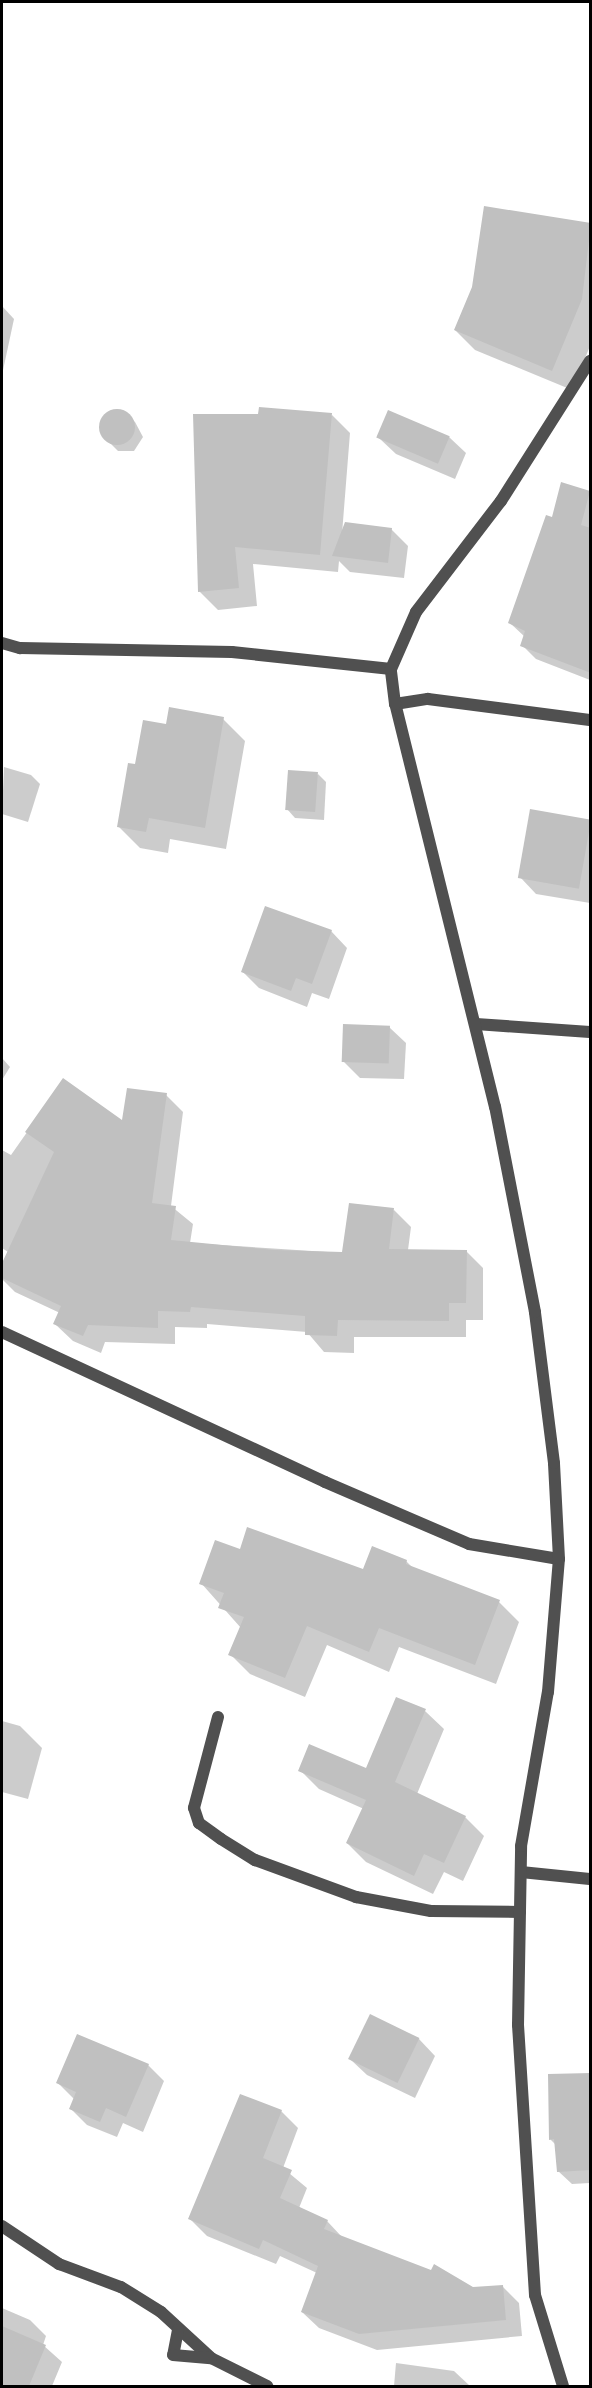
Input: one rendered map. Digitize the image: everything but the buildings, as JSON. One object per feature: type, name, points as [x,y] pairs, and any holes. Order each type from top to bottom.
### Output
[{"type":"street","points":[[563,2386],[534,2295],[518,2025],[521,1872],[527,1795],[548,1692],[559,1559],[554,1463],[534,1312],[476,1024],[395,704],[391,669],[416,612],[501,501],[591,362]]},
{"type":"street","points":[[2,643],[20,648],[232,652],[391,669]]},
{"type":"street","points":[[395,704],[428,699],[591,720]]},
{"type":"street","points":[[476,1024],[591,1032]]},
{"type":"street","points":[[2,1332],[325,1482],[469,1544],[559,1559]]},
{"type":"street","points":[[218,1717],[194,1808],[199,1823],[221,1839],[255,1860],[356,1897],[431,1911],[520,1912]]},
{"type":"street","points":[[521,1872],[591,1878]]},
{"type":"street","points":[[2,2226],[59,2264],[121,2287],[161,2312],[211,2358],[267,2386]]},
{"type":"street","points":[[178,2330],[173,2355],[211,2358]]}]
